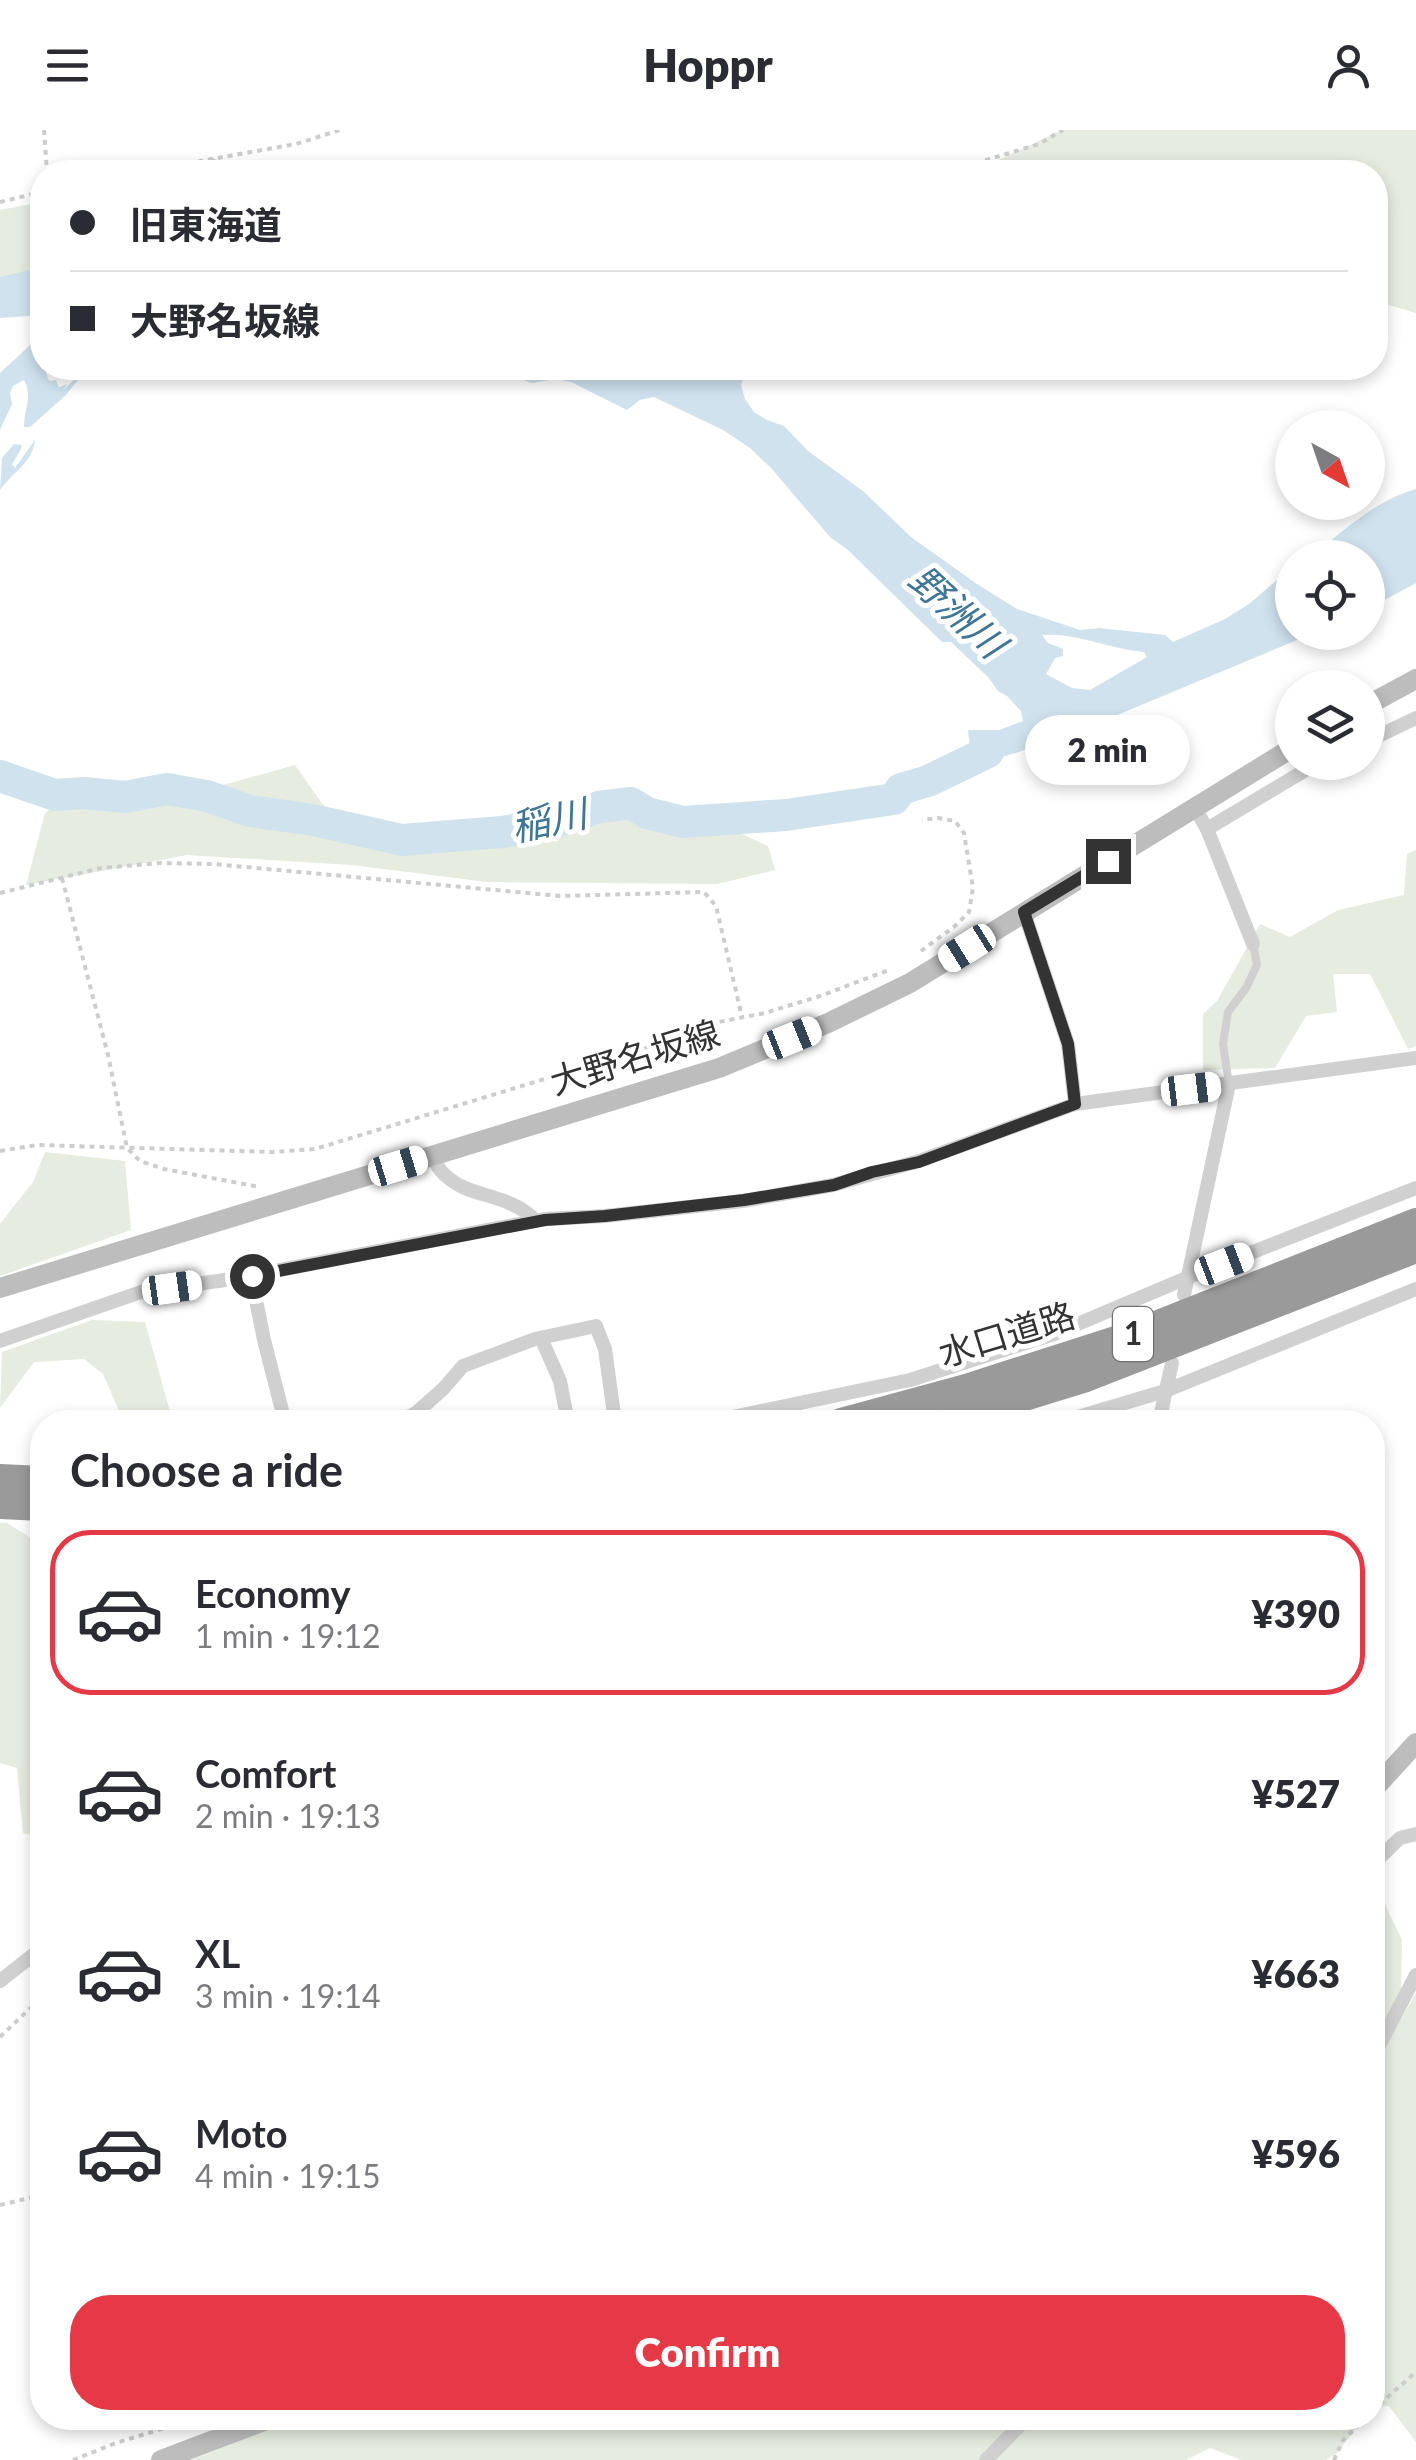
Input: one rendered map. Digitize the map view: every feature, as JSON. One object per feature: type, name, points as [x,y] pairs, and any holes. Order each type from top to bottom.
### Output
[{"type":"highway","name":"水口道路","points":[[884,1410],[1128,1336],[1416,1222]]},
{"type":"highway","name":"水口道路","points":[[982,1410],[1086,1378],[1416,1249]]},
{"type":"highway","points":[[0,1478],[30,1479]]},
{"type":"highway","points":[[0,1505],[30,1506]]},
{"type":"main road","points":[[1385,695],[1416,678]]},
{"type":"main road","name":"大野名坂線","points":[[0,1288],[719,1068],[828,1023],[910,984],[1275,759]]},
{"type":"main road","points":[[1385,1778],[1416,1743]]},
{"type":"main road","points":[[161,2460],[240,2430]]},
{"type":"street","points":[[1385,733],[1416,718]]},
{"type":"street","points":[[1207,829],[1289,780]]},
{"type":"street","points":[[1195,808],[1253,944]]},
{"type":"street","points":[[1024,912],[1068,1044],[1075,1104]]},
{"type":"street","points":[[0,1341],[142,1292],[252,1276],[536,1222],[744,1200],[834,1185],[919,1162],[1075,1104],[1416,1058]]},
{"type":"street","points":[[1184,1295],[1229,1084]]},
{"type":"street","points":[[431,1156],[443,1174],[463,1188],[523,1208],[536,1222]]},
{"type":"street","points":[[766,1410],[910,1380],[1054,1334],[1416,1188]]},
{"type":"street","points":[[252,1276],[282,1410]]},
{"type":"street","points":[[1102,1410],[1165,1391],[1416,1289]]},
{"type":"street","points":[[419,1410],[463,1366],[541,1338],[596,1326],[605,1350],[612,1410]]},
{"type":"street","points":[[541,1338],[560,1381],[566,1410]]},
{"type":"street","points":[[1161,1410],[1172,1363]]},
{"type":"street","points":[[1385,1852],[1400,1838],[1416,1834]]},
{"type":"street","points":[[0,1981],[30,1957]]},
{"type":"street","points":[[1385,2034],[1416,1976]]},
{"type":"street","points":[[986,2460],[1015,2430]]},
{"type":"lane","points":[[1229,1084],[1223,1044],[1228,1012],[1257,966],[1253,944]]},
{"type":"path","points":[[44,130],[46,160]]},
{"type":"path","points":[[199,160],[296,144],[340,130]]},
{"type":"path","points":[[986,160],[1039,144],[1063,130]]},
{"type":"path","points":[[209,158],[213,160]]},
{"type":"path","points":[[0,202],[30,195]]},
{"type":"path","points":[[914,956],[969,912],[973,888],[964,833],[954,821],[922,820]]},
{"type":"path","points":[[0,893],[101,868],[160,863],[213,864],[560,896],[704,892],[716,906],[742,1018]]},
{"type":"path","points":[[62,878],[108,1055],[127,1148],[140,1161],[164,1169],[258,1186]]},
{"type":"path","points":[[0,1151],[37,1146],[315,1150],[676,1039],[719,1022],[820,996],[898,967],[910,984]]},
{"type":"path","points":[[0,2037],[30,2008]]},
{"type":"path","points":[[0,2205],[30,2198]]},
{"type":"path","points":[[1385,2399],[1416,2372]]},
{"type":"path","points":[[74,2460],[158,2430]]},
{"type":"path","points":[[1334,2460],[1343,2440],[1353,2430]]},
{"type":"shaded area","points":[[1062,130],[1416,130],[1416,313],[1388,305],[1388,160],[998,160]]},
{"type":"shaded area","points":[[30,204],[30,291],[0,297],[0,210]]},
{"type":"shaded area","points":[[295,765],[352,836],[449,843],[625,813],[731,829],[768,846],[775,870],[717,884],[488,882],[351,865],[187,855],[26,885],[45,813],[85,781],[169,800]]},
{"type":"shaded area","points":[[1416,850],[1416,1046],[1408,1049],[1370,974],[1333,974],[1337,1012],[1306,1016],[1275,1068],[1203,1070],[1203,1014],[1217,1001],[1260,924],[1290,937],[1338,910],[1404,895],[1407,854]]},
{"type":"shaded area","points":[[45,1152],[125,1161],[131,1230],[0,1276],[0,1224],[33,1182]]},
{"type":"shaded area","points":[[92,1320],[145,1322],[170,1410],[119,1410],[103,1374],[84,1359],[34,1362],[0,1408],[2,1352]]},
{"type":"shaded area","points":[[0,1523],[7,1523],[30,1537],[30,1834],[23,1833],[17,1768],[0,1763]]},
{"type":"shaded area","points":[[1385,1905],[1402,1940],[1401,1997],[1385,2026]]},
{"type":"shaded area","points":[[1416,1993],[1416,2442],[1389,2406],[1385,2406],[1385,2047]]},
{"type":"shaded area","points":[[268,2430],[1355,2430],[1337,2453],[1326,2460],[1242,2460],[1210,2448],[1186,2460],[191,2460]]},
{"type":"water","points":[[30,270],[30,316],[0,318],[0,277]]},
{"type":"water","points":[[30,345],[30,380],[56,380],[59,387],[67,384],[63,390],[78,380],[30,427],[24,427],[27,386],[24,380],[13,386],[12,404],[0,430],[0,373]]},
{"type":"water","name":"野洲川","points":[[560,380],[742,380],[745,399],[754,412],[784,426],[808,451],[863,491],[911,537],[1017,609],[1080,630],[1099,628],[1165,635],[1173,642],[1225,619],[1275,582],[1275,649],[1055,741],[946,774],[970,750],[968,730],[999,730],[1023,721],[1021,711],[951,642],[942,642],[830,537],[750,448],[723,430],[654,397],[640,400],[627,410]],"holes":[[[1042,635],[1144,652],[1147,657],[1090,690],[1072,688],[1046,674],[1055,658],[1063,656],[1063,649],[1048,643]]]},
{"type":"water","points":[[35,440],[26,461],[0,490],[2,458],[14,444],[22,445],[12,464],[15,468]]},
{"type":"water","points":[[1416,489],[1416,583],[1385,600],[1385,540],[1332,540],[1357,520],[1385,520],[1385,502]]},
{"type":"waterway","name":"稲川","points":[[0,776],[55,795],[125,797],[167,789],[207,796],[250,811],[402,840],[502,832],[551,824],[599,807],[631,803],[647,813],[683,822],[786,815],[894,799],[901,789],[928,781],[988,752]]},
{"type":"route","points":[[252,1276],[545,1220],[744,1200],[834,1185],[919,1162],[1075,1104],[1068,1044],[1024,912],[1108,861]]}]
